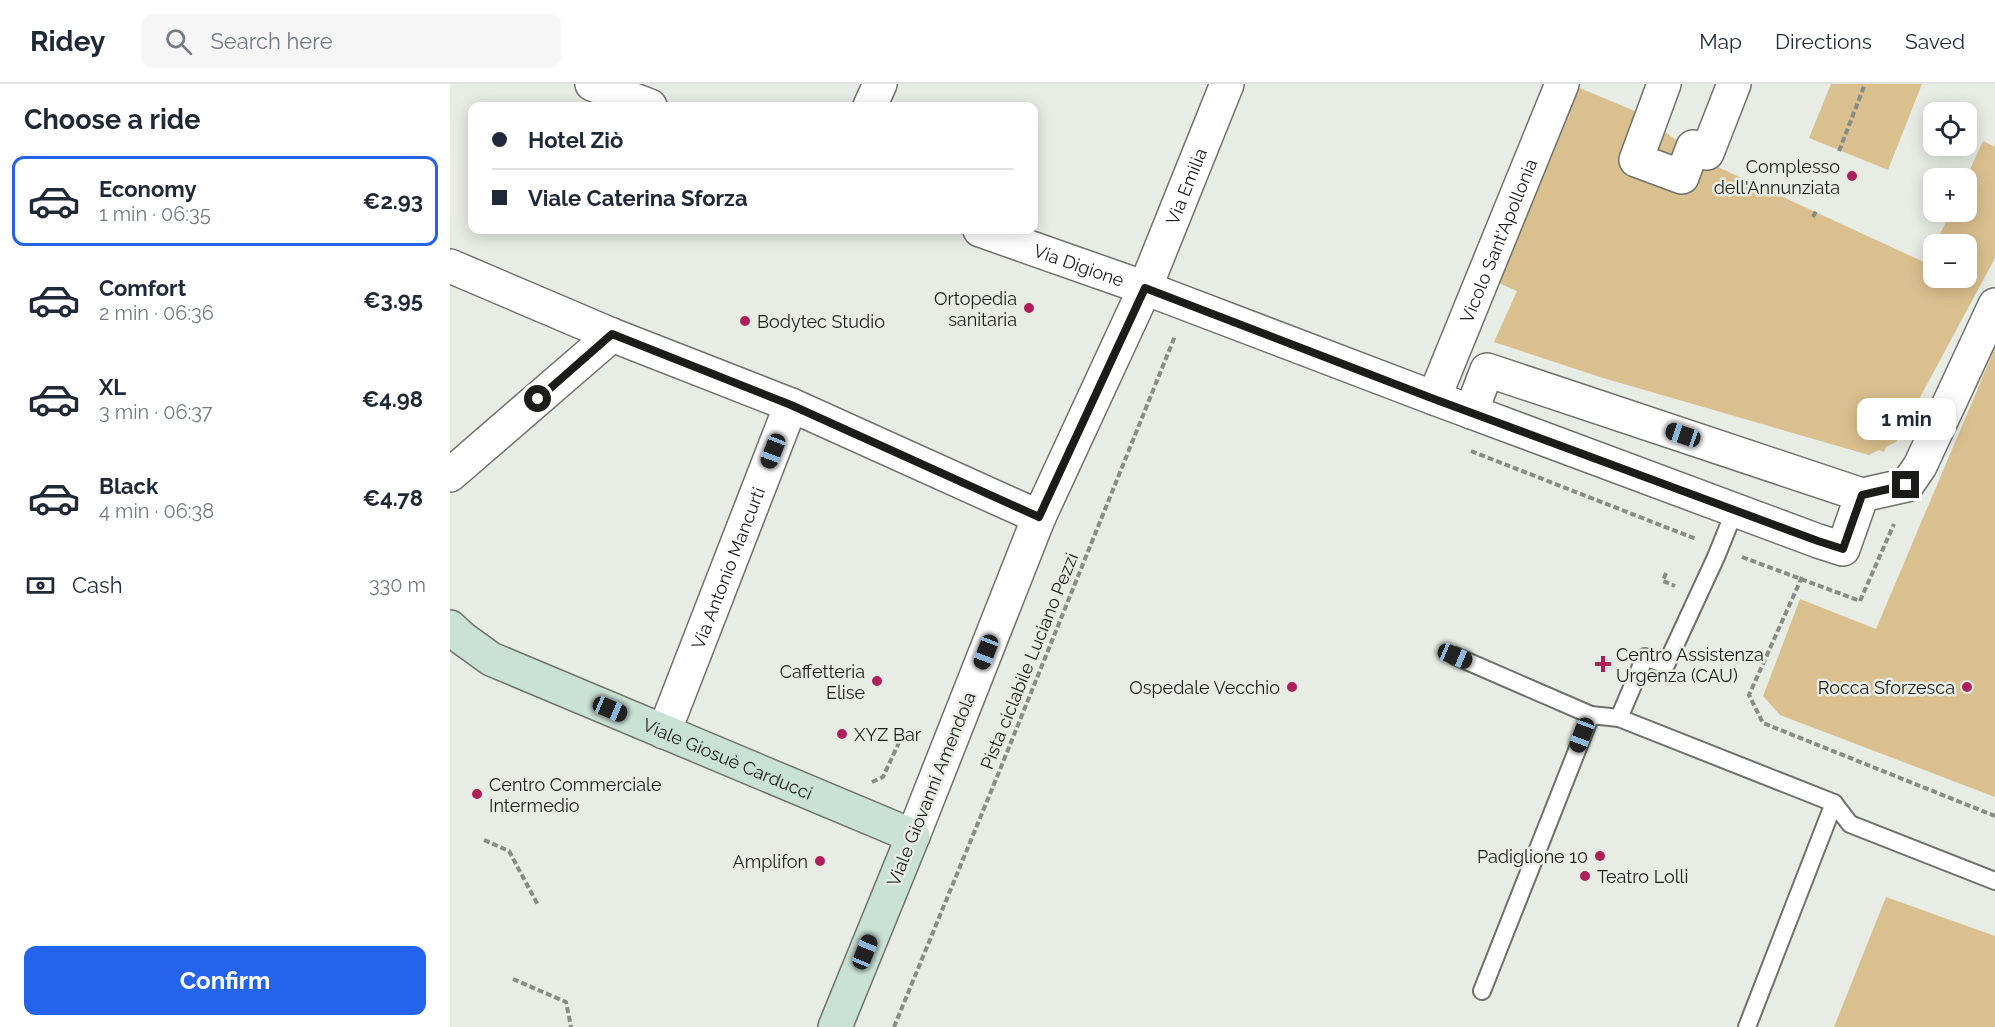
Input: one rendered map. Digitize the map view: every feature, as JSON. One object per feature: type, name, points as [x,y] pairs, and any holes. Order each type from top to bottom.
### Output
[{"type":"street","points":[[592,84],[639,102]]},
{"type":"street","points":[[872,102],[880,84]]},
{"type":"street","name":"Via Emilia","points":[[1145,288],[1227,84]]},
{"type":"street","name":"Vicolo Sant'Apollonia","points":[[1434,399],[1562,84]]},
{"type":"street","points":[[1664,84],[1636,160],[1682,177],[1693,147],[1707,153],[1734,84]]},
{"type":"street","name":"Via Digione","points":[[991,234],[1145,288],[1434,399],[1843,549],[1862,495]]},
{"type":"street","points":[[450,266],[612,334],[791,405],[1039,517]]},
{"type":"street","name":"Viale Giovanni Amendola","points":[[835,1027],[1039,517],[1145,288]]},
{"type":"street","points":[[1471,412],[1487,370],[1862,495],[1906,485],[1920,466],[1995,305]]},
{"type":"street","points":[[450,475],[612,334]]},
{"type":"street","name":"Via Antonio Mancurti","points":[[664,732],[791,405]]},
{"type":"street","name":"Viale Giosuè Carducci","points":[[450,627],[492,659],[913,836]]},
{"type":"lane","points":[[1619,718],[1645,657],[1666,665],[1716,558],[1735,510]]},
{"type":"lane","points":[[1455,656],[1591,715],[1619,718],[1834,803],[1850,824],[1995,881]]},
{"type":"lane","points":[[1482,991],[1591,715]]},
{"type":"lane","points":[[1747,1027],[1834,803]]},
{"type":"path","points":[[1839,151],[1865,84]]},
{"type":"path","points":[[1813,217],[1816,211]]},
{"type":"path","name":"Pista ciclabile Luciano Pezzi","points":[[894,1027],[1177,331],[1185,304]]},
{"type":"path","points":[[1818,541],[1749,695],[1763,723],[1995,816]]},
{"type":"path","points":[[484,840],[509,851],[538,905]]},
{"type":"path","points":[[513,979],[566,1002],[571,1027]]},
{"type":"shaded area","points":[[1570,84],[1647,116],[1647,119],[1707,162],[1923,262],[1923,288],[1977,288],[1977,234],[1940,234],[1946,222],[1977,222],[1977,168],[1971,168],[1983,141],[1995,147],[1995,258],[1896,442],[1886,447],[1884,452],[1879,450],[1869,455],[1603,378],[1494,342],[1517,291],[1487,278]]},
{"type":"shaded area","points":[[1831,84],[1922,84],[1888,170],[1809,138]]},
{"type":"shaded area","points":[[1995,348],[1995,797],[1780,715],[1763,696],[1800,599],[1876,629]]},
{"type":"shaded area","points":[[1886,897],[1995,936],[1995,1027],[1834,1027]]},
{"type":"place","name":"Complesso dell'Annunziata","points":[[1852,176]]},
{"type":"place","name":"Ortopedia sanitaria","points":[[1029,308]]},
{"type":"place","name":"Bodytec Studio","points":[[745,321]]},
{"type":"place","name":"Centro Assistenza Urgenza (CAU)","points":[[1603,664]]},
{"type":"place","name":"Caffetteria Elise","points":[[877,681]]},
{"type":"place","name":"Ospedale Vecchio","points":[[1292,687]]},
{"type":"place","name":"Rocca Sforzesca","points":[[1967,687]]},
{"type":"place","name":"XYZ Bar","points":[[842,734]]},
{"type":"place","name":"Centro Commerciale Intermedio","points":[[477,794]]},
{"type":"place","name":"Padiglione 10","points":[[1600,856]]},
{"type":"place","name":"Amplifon","points":[[820,861]]},
{"type":"place","name":"Teatro Lolli","points":[[1585,876]]},
{"type":"route","points":[[538,399],[612,334],[791,405],[1039,517],[1145,288],[1434,399],[1843,549],[1862,495],[1906,485]]}]
